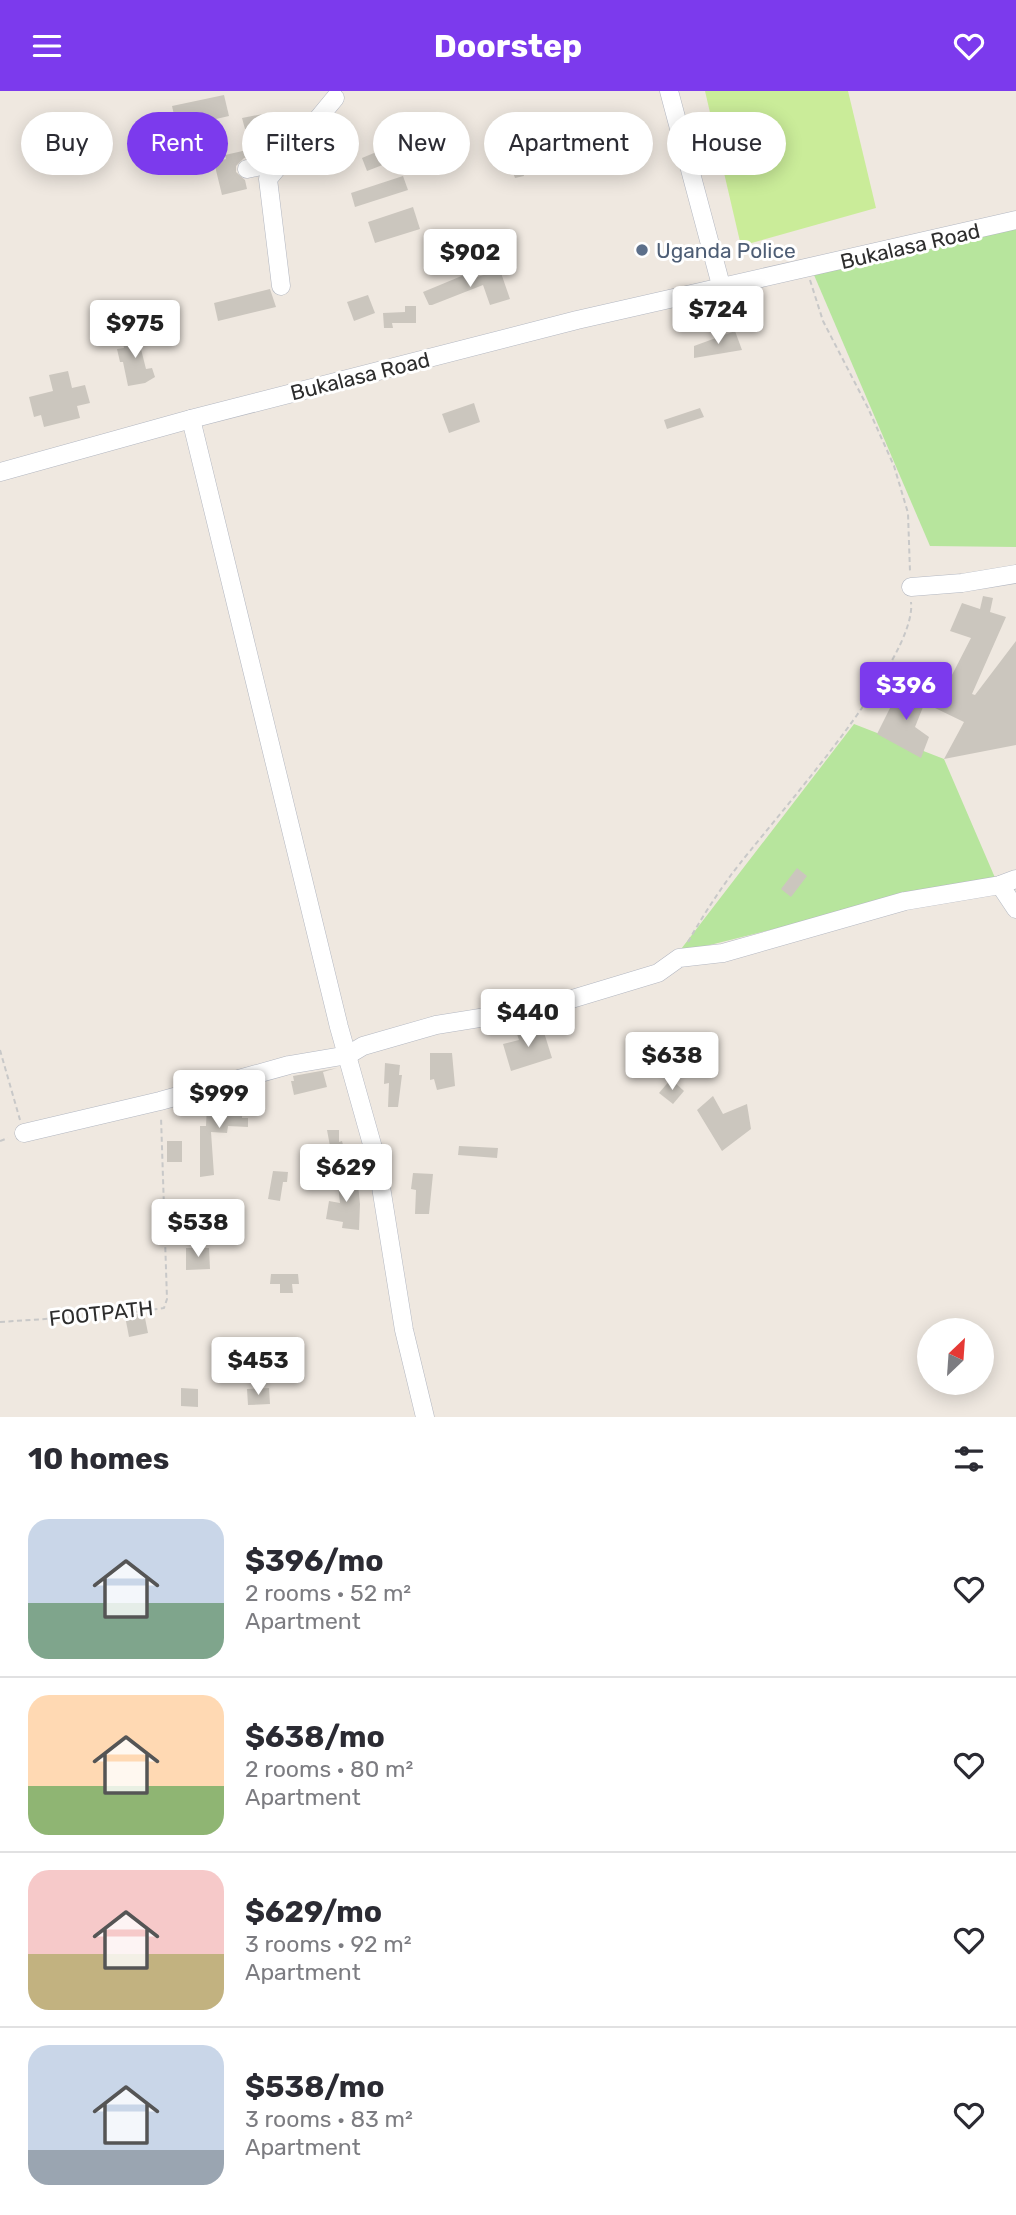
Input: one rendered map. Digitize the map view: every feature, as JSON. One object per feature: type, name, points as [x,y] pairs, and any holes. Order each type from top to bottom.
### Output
[{"type":"street","points":[[669,91],[722,289]]},
{"type":"street","points":[[324,112],[335,98]]},
{"type":"street","points":[[272,175],[268,179],[281,286]]},
{"type":"street","name":"Bukalasa Road","points":[[0,472],[191,419],[577,320],[1016,220]]},
{"type":"street","points":[[191,419],[281,792],[377,1162],[404,1331],[425,1417]]},
{"type":"street","points":[[911,587],[962,583],[1016,574]]},
{"type":"street","points":[[24,1133],[160,1101],[289,1065],[348,1055],[363,1046],[436,1025],[542,1008],[658,973],[678,958],[723,953],[905,901],[1008,882],[1016,909]]},
{"type":"path","points":[[678,958],[733,874],[828,754],[883,676],[913,614],[908,513],[894,466],[868,408],[822,321],[811,288],[810,269]]},
{"type":"path","points":[[0,1050],[24,1133]]},
{"type":"path","name":"FOOTPATH","points":[[0,1322],[120,1314],[163,1308],[167,1299],[167,1286],[160,1101]]},
{"type":"green space","points":[[705,91],[848,91],[876,208],[741,246],[725,175],[786,175],[786,112],[710,112]]},
{"type":"green space","points":[[1016,223],[1016,547],[930,546],[814,275]]},
{"type":"green space","points":[[854,724],[944,759],[996,880],[905,896],[678,953]]},
{"type":"building","points":[[224,95],[229,116],[228,112],[173,112],[172,106]]},
{"type":"building","points":[[242,151],[242,160],[236,166],[236,172],[245,180],[247,189],[222,195],[217,175],[228,175],[228,154]]},
{"type":"building","points":[[373,153],[373,169],[367,171],[362,158]]},
{"type":"building","points":[[403,176],[408,190],[355,207],[351,193]]},
{"type":"building","points":[[413,207],[420,229],[375,243],[368,222]]},
{"type":"building","points":[[500,270],[510,299],[490,305],[483,285],[432,305],[429,305],[423,292],[464,275],[467,280]]},
{"type":"building","points":[[270,289],[276,307],[218,321],[214,303]]},
{"type":"building","points":[[368,295],[375,313],[354,321],[347,302]]},
{"type":"building","points":[[405,306],[416,306],[416,323],[392,323],[393,328],[384,328],[383,313],[405,312]]},
{"type":"building","points":[[735,331],[742,350],[694,358],[694,346]]},
{"type":"building","points":[[149,333],[151,343],[140,345],[146,369],[152,368],[155,377],[145,383],[128,386],[117,349],[124,348],[122,338]]},
{"type":"building","points":[[68,371],[72,388],[85,385],[90,403],[77,406],[80,418],[44,427],[41,415],[34,417],[29,397],[53,391],[49,375]]},
{"type":"building","points":[[474,403],[480,422],[449,433],[442,414]]},
{"type":"building","points":[[700,408],[704,417],[667,429],[664,420]]},
{"type":"building","points":[[983,596],[993,598],[990,612],[1006,617],[972,694],[975,695],[1016,641],[1016,745],[944,759],[964,722],[935,708],[971,638],[950,631],[962,603],[980,609]]},
{"type":"building","points":[[916,679],[926,683],[917,703],[923,707],[915,727],[929,737],[921,758],[877,734],[898,692],[908,698]]},
{"type":"building","points":[[797,868],[807,876],[791,897],[781,889]]},
{"type":"building","points":[[542,1026],[552,1058],[511,1071],[503,1044],[519,1040],[517,1034]]},
{"type":"building","points":[[430,1053],[452,1053],[455,1086],[437,1090],[434,1079],[430,1080]]},
{"type":"building","points":[[385,1063],[400,1065],[399,1075],[402,1075],[398,1107],[388,1107],[389,1083],[384,1084]]},
{"type":"building","points":[[337,1068],[323,1072],[327,1087],[294,1095],[291,1081],[294,1081],[293,1076]]},
{"type":"building","points":[[671,1079],[684,1091],[673,1104],[659,1093]]},
{"type":"building","points":[[713,1096],[723,1114],[747,1104],[751,1129],[722,1151],[697,1110]]},
{"type":"building","points":[[229,1098],[243,1098],[242,1118],[248,1118],[248,1127],[228,1126],[227,1133],[211,1132],[214,1175],[200,1177],[200,1126],[206,1126],[207,1105],[229,1106]]},
{"type":"building","points":[[327,1130],[339,1130],[339,1142],[342,1141],[345,1153],[332,1157]]},
{"type":"building","points":[[167,1141],[182,1141],[182,1162],[167,1162]]},
{"type":"building","points":[[459,1146],[498,1148],[497,1158],[458,1155]]},
{"type":"building","points":[[273,1171],[288,1172],[287,1182],[283,1182],[280,1201],[268,1199]]},
{"type":"building","points":[[413,1173],[433,1174],[429,1214],[415,1214],[416,1190],[411,1189]]},
{"type":"building","points":[[357,1175],[359,1230],[342,1228],[343,1222],[326,1219],[329,1201],[340,1203],[337,1177]]},
{"type":"building","points":[[186,1248],[209,1248],[210,1269],[186,1270]]},
{"type":"building","points":[[271,1274],[298,1274],[299,1284],[292,1284],[293,1293],[280,1293],[280,1284],[270,1284]]},
{"type":"building","points":[[144,1313],[148,1333],[129,1337],[125,1316]]},
{"type":"building","points":[[181,1388],[198,1389],[198,1407],[181,1406]]},
{"type":"building","points":[[269,1388],[270,1404],[248,1405],[247,1389]]},
{"type":"place","name":"Uganda Police","points":[[642,250]]}]
